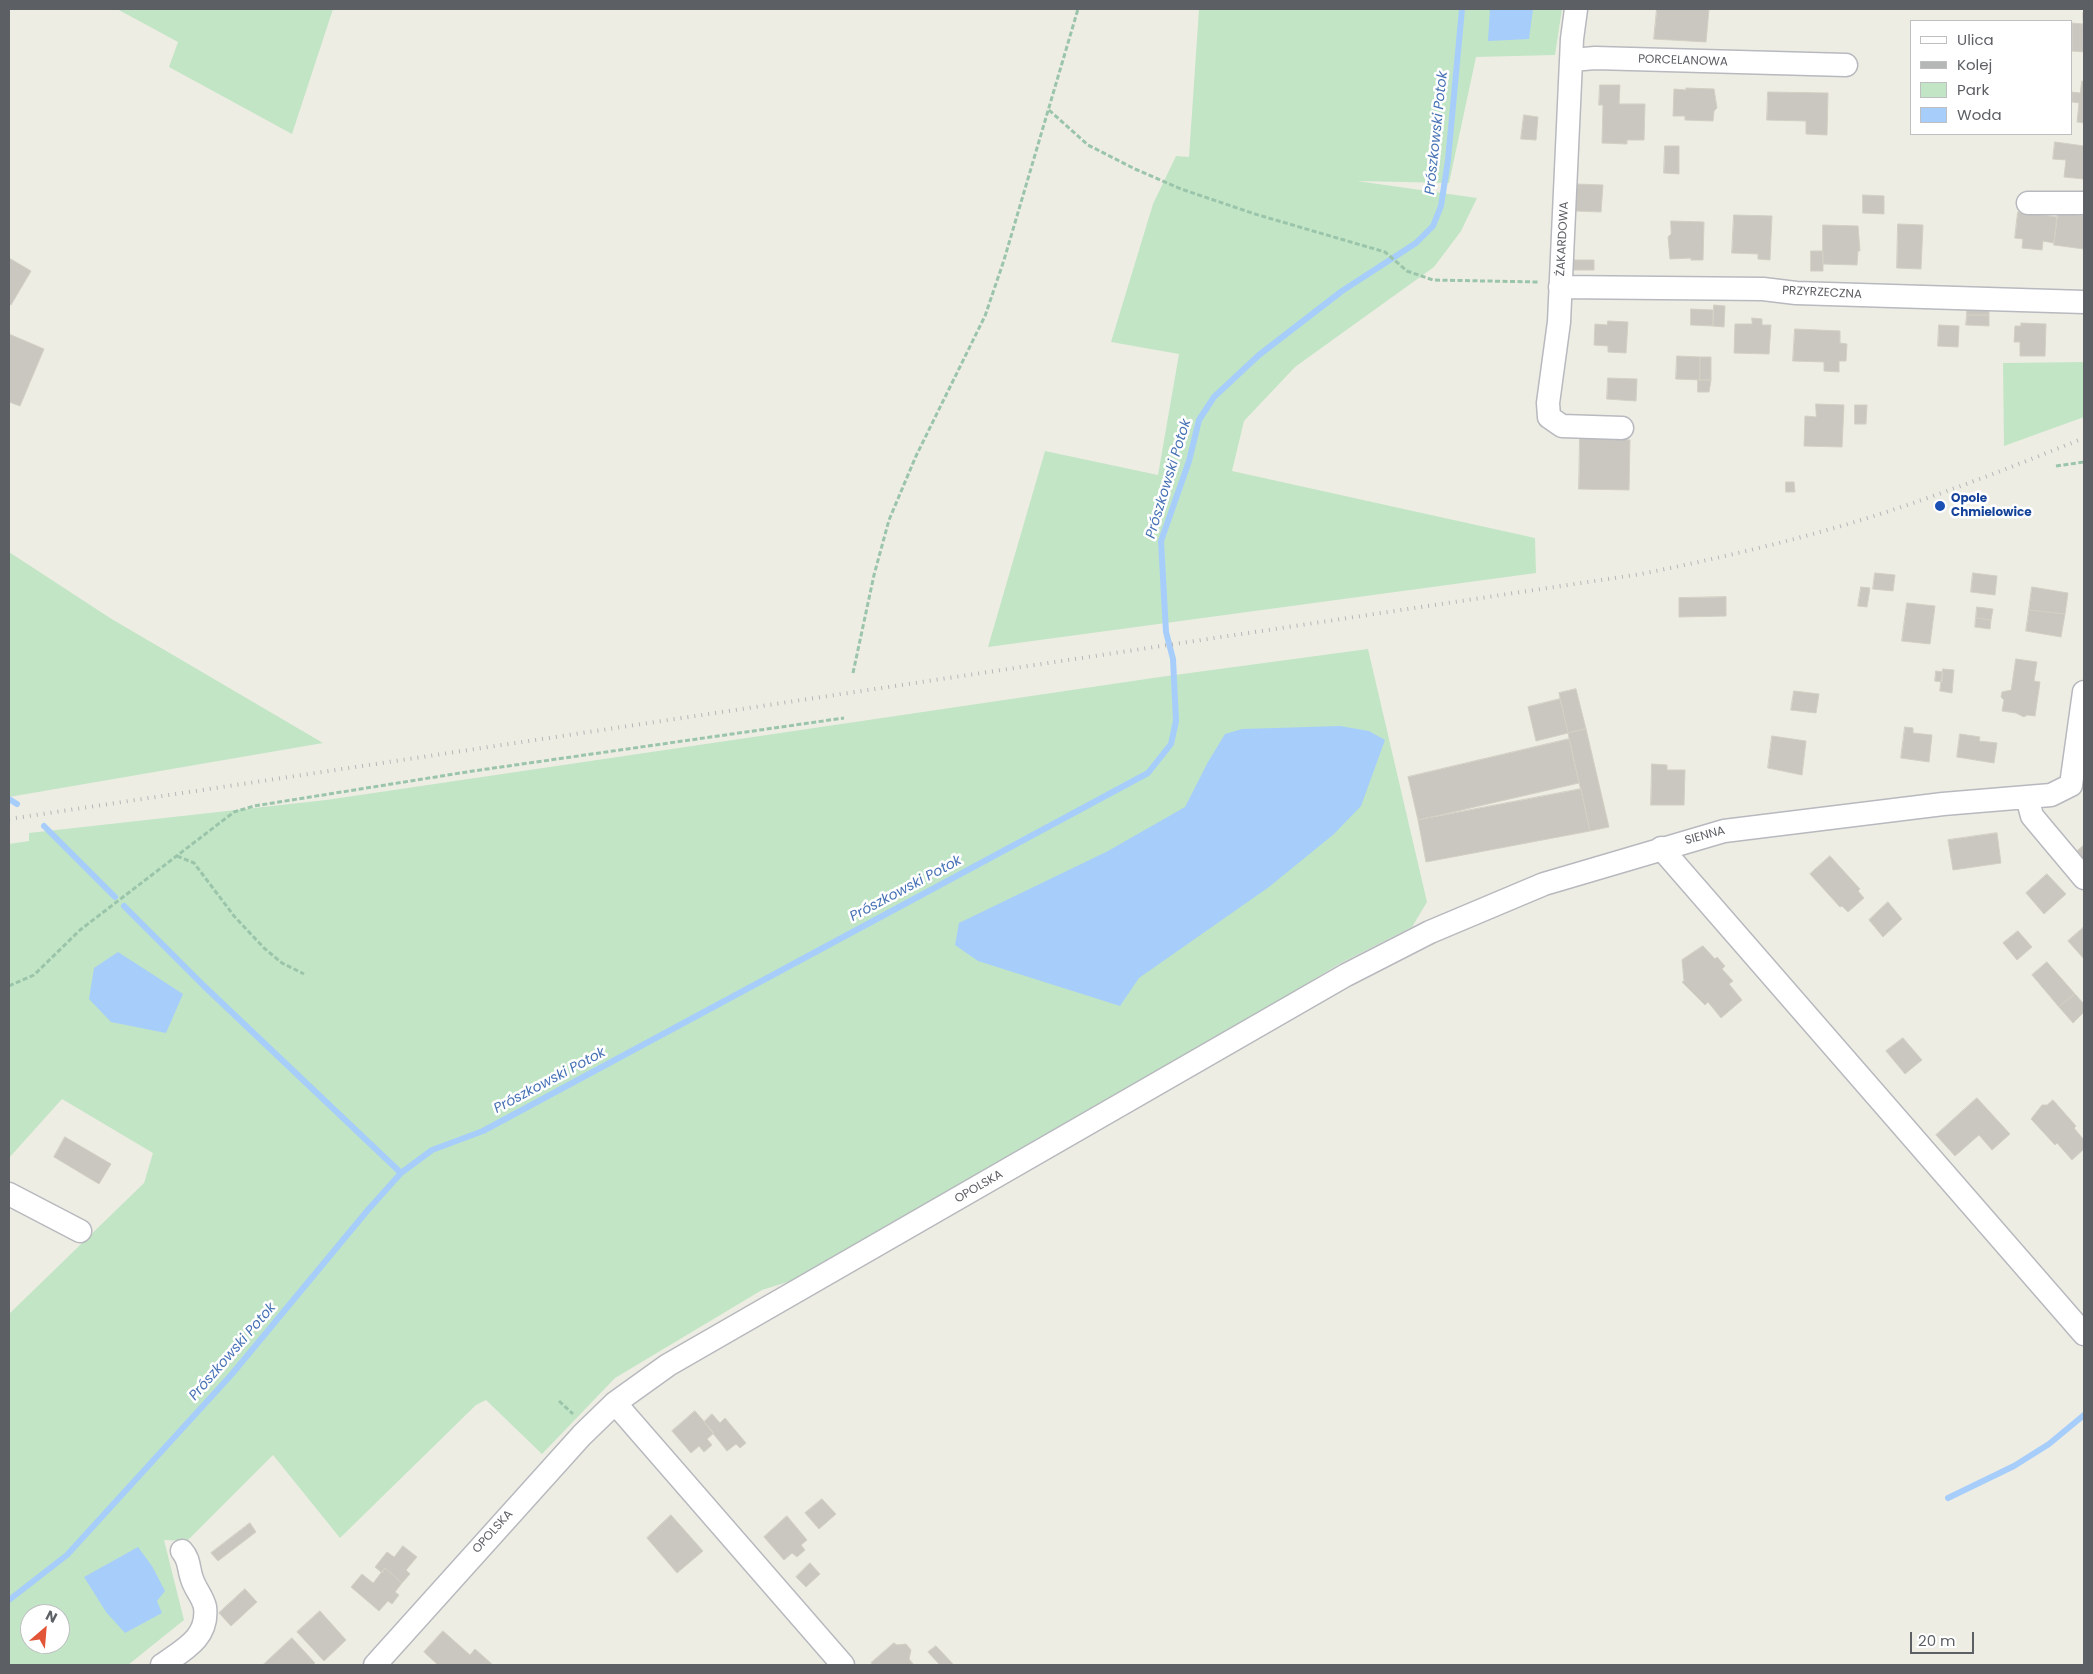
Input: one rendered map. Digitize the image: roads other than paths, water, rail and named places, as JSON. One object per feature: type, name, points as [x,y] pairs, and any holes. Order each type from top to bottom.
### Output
[{"type":"street","points":[[1572,60],[1576,9]]},
{"type":"street","name":"PORCELANOWA","points":[[1572,60],[1596,58],[1846,66]]},
{"type":"street","name":"ŻAKARDOWA","points":[[1572,60],[1560,287],[1554,369],[1548,402],[1549,417],[1562,426],[1622,428]]},
{"type":"street","points":[[2028,202],[2084,203]]},
{"type":"street","name":"PRZYRZECZNA","points":[[1560,287],[1764,290],[1814,294],[2084,302]]},
{"type":"street","points":[[2077,788],[2084,692]]},
{"type":"street","name":"SIENNA","points":[[1346,975],[1430,932],[1544,884],[1724,831],[1770,823],[1943,804],[2027,798],[2051,795],[2077,788]]},
{"type":"street","points":[[2027,798],[2032,816],[2084,878]]},
{"type":"street","points":[[1661,848],[2084,1334]]},
{"type":"street","name":"OPOLSKA","points":[[375,1665],[553,1465],[615,1403],[668,1365],[1346,975]]},
{"type":"street","points":[[9,1194],[80,1231]]},
{"type":"street","points":[[615,1403],[843,1665]]},
{"type":"street","points":[[162,1665],[199,1637],[205,1621],[205,1606],[192,1578],[189,1560],[182,1551]]},
{"type":"water","points":[[1490,9],[1533,9],[1529,39],[1488,41]]},
{"type":"water","points":[[1340,726],[1369,731],[1385,740],[1361,806],[1334,834],[1269,887],[1139,978],[1120,1006],[978,961],[955,945],[959,923],[1108,851],[1185,807],[1225,734],[1242,729]]},
{"type":"water","points":[[118,952],[183,994],[166,1033],[111,1022],[89,999],[94,968]]},
{"type":"water","points":[[138,1547],[152,1566],[165,1591],[157,1601],[162,1613],[125,1633],[106,1612],[84,1577]]},
{"type":"waterway","name":"Prószkowski Potok","points":[[9,1600],[67,1555],[232,1374],[367,1211],[401,1173],[432,1150],[483,1131],[1148,773],[1171,744],[1176,721],[1173,659],[1166,632],[1161,541],[1189,461],[1199,420],[1214,397],[1259,355],[1342,291],[1416,243],[1433,226],[1441,206],[1448,160],[1462,9]]},
{"type":"waterway","points":[[9,799],[17,804]]},
{"type":"waterway","points":[[44,826],[115,897]]},
{"type":"waterway","points":[[124,906],[204,986],[401,1173]]},
{"type":"waterway","points":[[1948,1498],[2014,1466],[2049,1444],[2084,1415]]},
{"type":"railway","points":[[9,819],[1641,574],[1745,551],[1878,515],[1997,473],[2084,438]]},
{"type":"place","name":"Opole Chmielowice","points":[[1940,506]]}]
